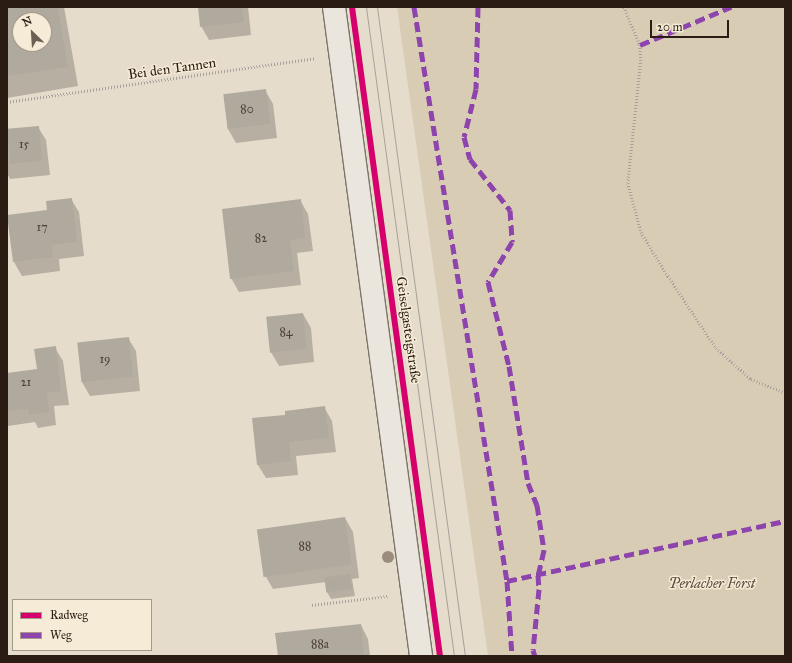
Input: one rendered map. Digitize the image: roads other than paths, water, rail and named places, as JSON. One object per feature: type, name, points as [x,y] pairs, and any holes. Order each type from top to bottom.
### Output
[{"type":"main road","points":[[334,7],[421,656]]},
{"type":"tram line","points":[[366,7],[454,656]]},
{"type":"tram line","points":[[377,7],[465,656]]},
{"type":"park label","name":"Perlacher Forst","points":[[712,584]]}]
